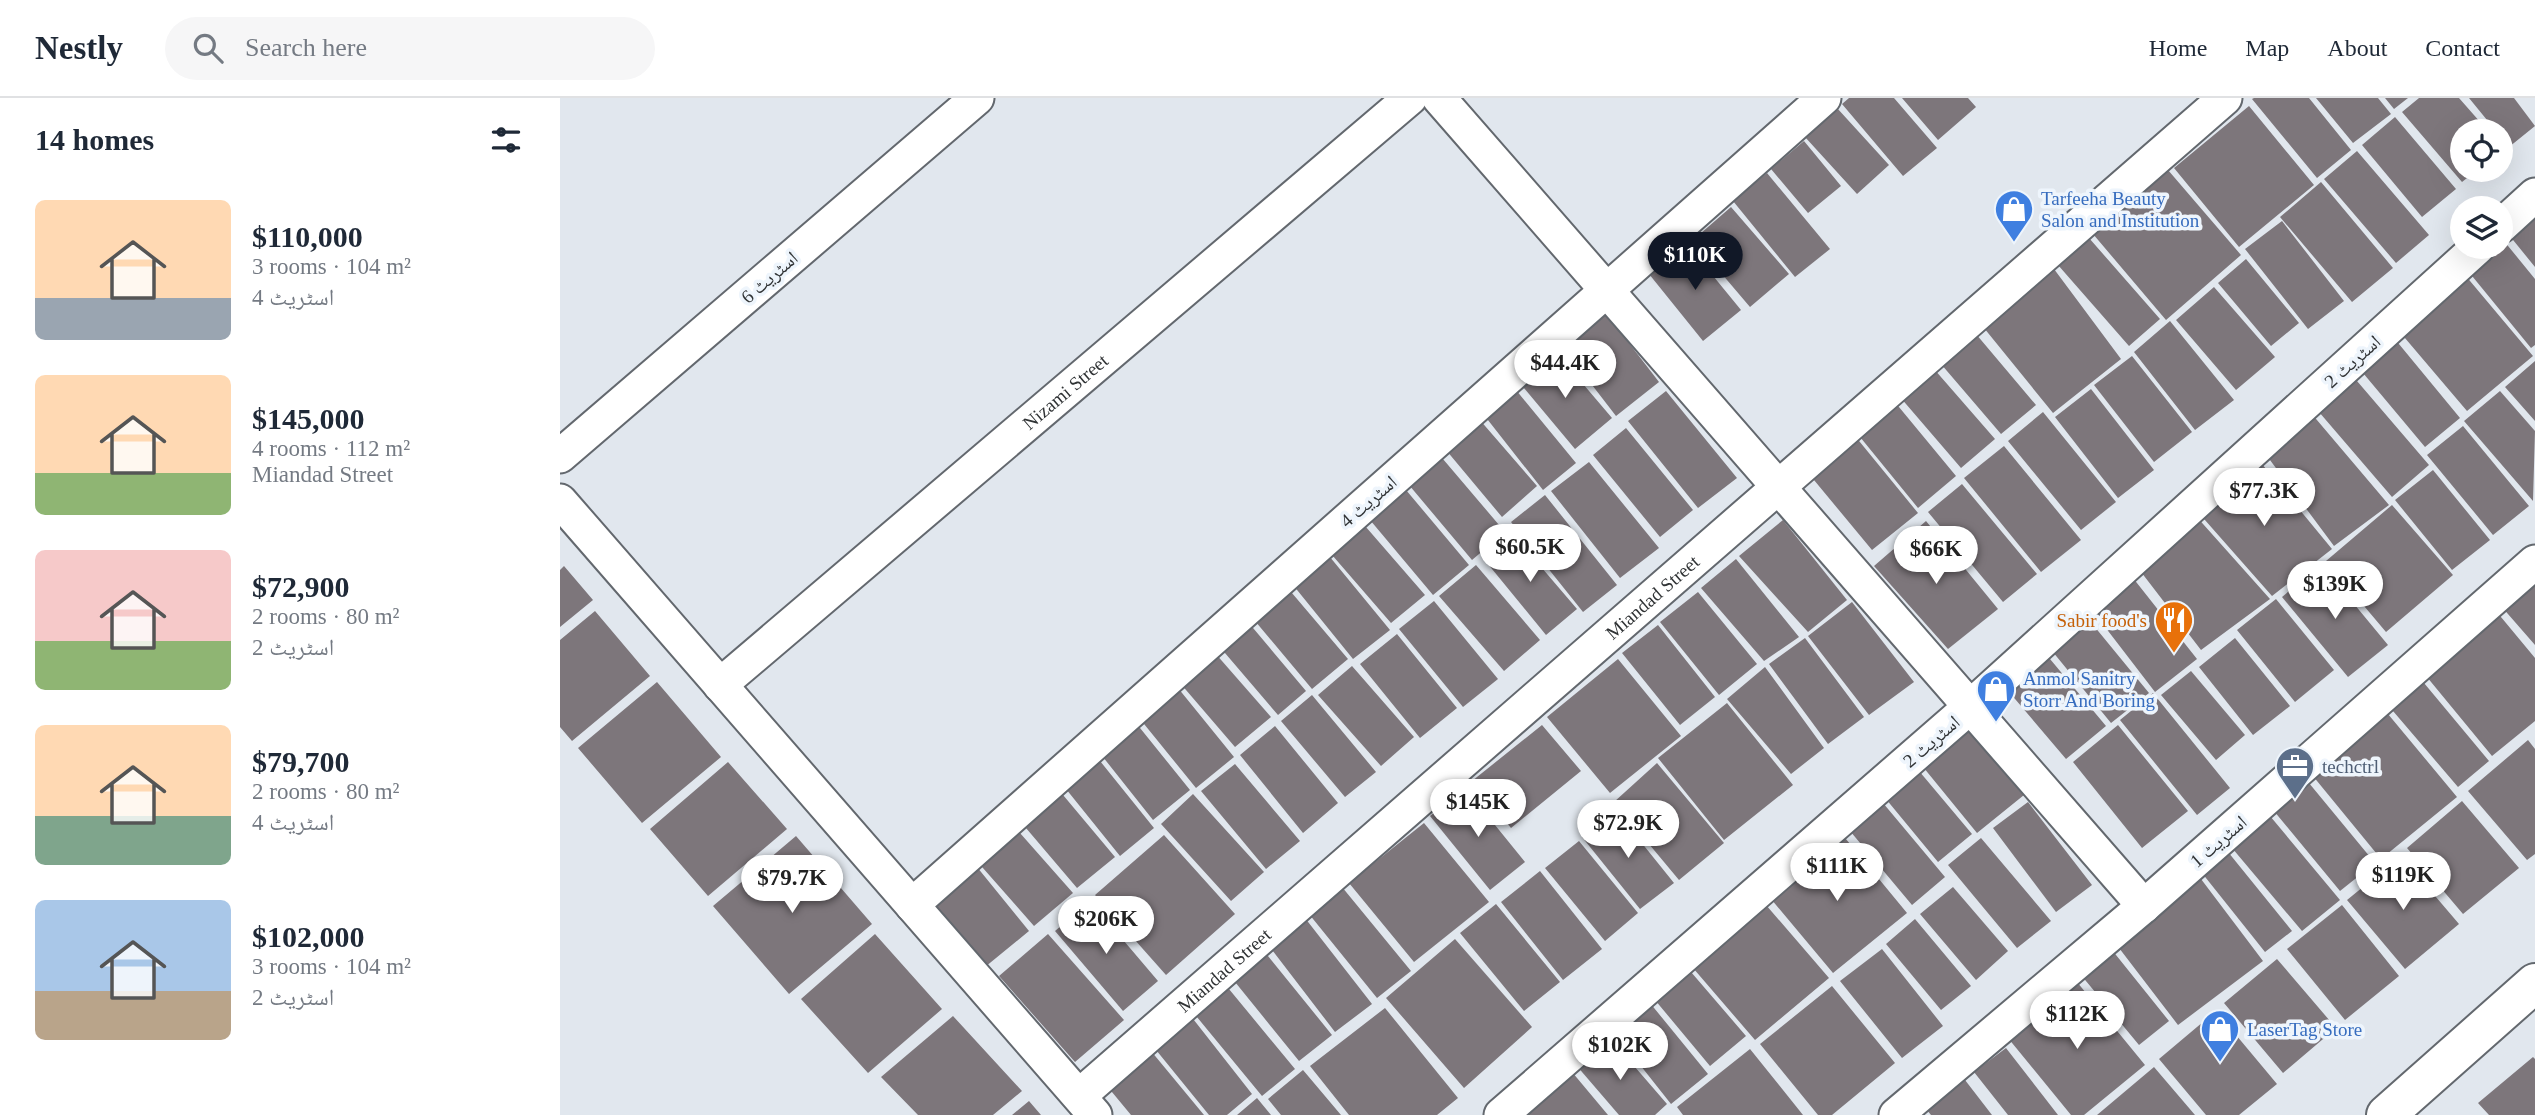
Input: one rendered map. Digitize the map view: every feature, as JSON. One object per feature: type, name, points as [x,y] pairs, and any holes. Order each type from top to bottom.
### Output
[{"type":"street","name":"اسٹریٹ 6","points":[[560,456],[977,98]]},
{"type":"street","name":"Nizami Street","points":[[720,685],[1410,98]]},
{"type":"street","points":[[1439,98],[2144,906]]},
{"type":"street","name":"اسٹریٹ 4","points":[[912,905],[1824,98]]},
{"type":"street","name":"Miandad Street","points":[[1087,1106],[1778,487],[2225,98]]},
{"type":"street","points":[[2513,215],[2535,195]]},
{"type":"street","name":"اسٹریٹ 2","points":[[1501,1115],[1970,707],[2465,259]]},
{"type":"street","points":[[560,501],[1087,1106]]},
{"type":"street","name":"اسٹریٹ 1","points":[[1896,1115],[2144,906],[2535,562]]},
{"type":"street","points":[[2386,1115],[2535,982]]},
{"type":"building","points":[[1849,98],[1894,98],[1937,148],[1903,176],[1842,104]]},
{"type":"building","points":[[1902,98],[1968,98],[1976,107],[1938,140]]},
{"type":"building","points":[[2309,98],[2351,150],[2317,178],[2252,99]]},
{"type":"building","points":[[2316,98],[2378,98],[2391,114],[2353,143]]},
{"type":"building","points":[[2385,98],[2408,98],[2394,109]]},
{"type":"building","points":[[2419,98],[2459,98],[2477,119],[2450,119],[2450,168],[2402,112]]},
{"type":"building","points":[[2469,98],[2514,98],[2535,126],[2513,144],[2513,119],[2486,119]]},
{"type":"building","points":[[2249,106],[2314,185],[2239,247],[2174,168]]},
{"type":"building","points":[[1837,108],[1889,165],[1857,194],[1805,137]]},
{"type":"building","points":[[2395,117],[2456,189],[2422,217],[2362,145]]},
{"type":"building","points":[[1804,141],[1841,186],[1808,213],[1771,169]]},
{"type":"building","points":[[2357,151],[2429,235],[2396,263],[2324,179]]},
{"type":"building","points":[[2168,170],[2241,255],[2166,320],[2093,234]]},
{"type":"building","points":[[1767,173],[1830,249],[1795,277],[1733,201]]},
{"type":"building","points":[[2321,182],[2393,268],[2352,302],[2280,217]]},
{"type":"building","points":[[1731,207],[1789,274],[1750,307],[1693,240]]},
{"type":"building","points":[[2535,214],[2535,267],[2513,240],[2513,232]]},
{"type":"building","points":[[2282,221],[2344,301],[2308,329],[2245,249]]},
{"type":"building","points":[[2089,238],[2160,319],[2129,346],[2058,265]]},
{"type":"building","points":[[1687,244],[1741,310],[1703,341],[1649,274]]},
{"type":"building","points":[[2513,252],[2535,279],[2535,345],[2531,348],[2468,271],[2484,259],[2513,259]]},
{"type":"building","points":[[2246,259],[2299,323],[2271,346],[2218,283]]},
{"type":"building","points":[[2054,269],[2121,359],[2053,413],[1984,328]]},
{"type":"building","points":[[2465,275],[2533,356],[2467,411],[2399,331]]},
{"type":"building","points":[[2214,287],[2275,357],[2236,390],[2176,320]]},
{"type":"building","points":[[1605,312],[1659,382],[1616,416],[1562,346]]},
{"type":"building","points":[[2170,321],[2234,400],[2195,430],[2134,352]]},
{"type":"building","points":[[1976,334],[2036,405],[2001,434],[1941,364]]},
{"type":"building","points":[[2394,338],[2460,418],[2425,447],[2358,367]]},
{"type":"building","points":[[1555,351],[1612,418],[1575,449],[1519,382]]},
{"type":"building","points":[[2132,356],[2192,432],[2154,462],[2094,385]]},
{"type":"building","points":[[2535,361],[2535,421],[2505,387]]},
{"type":"building","points":[[1934,369],[1995,439],[1961,468],[1900,397]]},
{"type":"building","points":[[2351,374],[2429,465],[2392,497],[2313,405]]},
{"type":"building","points":[[2091,389],[2154,470],[2118,498],[2055,417]]},
{"type":"building","points":[[1516,390],[1576,463],[1543,490],[1484,415]]},
{"type":"building","points":[[1666,391],[1737,478],[1698,508],[1628,421]]},
{"type":"building","points":[[2500,391],[2535,431],[2533,501],[2464,421]]},
{"type":"building","points":[[1894,401],[1956,476],[1918,508],[1856,432]]},
{"type":"building","points":[[2043,412],[2116,502],[2081,530],[2008,441]]},
{"type":"building","points":[[2311,413],[2389,505],[2334,546],[2264,452]]},
{"type":"building","points":[[1479,419],[1537,486],[1502,517],[1446,450]]},
{"type":"building","points":[[2463,426],[2529,506],[2493,535],[2427,455]]},
{"type":"building","points":[[1626,428],[1693,510],[1660,537],[1593,455]]},
{"type":"building","points":[[1855,436],[1918,513],[1872,550],[1809,474]]},
{"type":"building","points":[[2004,446],[2081,540],[2041,572],[1964,478]]},
{"type":"building","points":[[1437,452],[1505,532],[1472,560],[1404,479]]},
{"type":"building","points":[[2257,458],[2332,549],[2272,596],[2197,511]]},
{"type":"building","points":[[1589,462],[1659,548],[1620,578],[1551,491]]},
{"type":"building","points":[[2433,470],[2490,540],[2452,570],[2395,500]]},
{"type":"building","points":[[1401,484],[1469,565],[1433,595],[1365,514]]},
{"type":"building","points":[[1962,484],[2037,574],[2003,602],[1928,512]]},
{"type":"building","points":[[1545,495],[1617,585],[1583,612],[1511,522]]},
{"type":"building","points":[[2392,505],[2453,575],[2386,632],[2326,561]]},
{"type":"building","points":[[2195,515],[2270,599],[2201,650],[2138,568]]},
{"type":"building","points":[[1359,519],[1425,595],[1391,623],[1326,548]]},
{"type":"building","points":[[1783,520],[1847,600],[1808,632],[1739,556]]},
{"type":"building","points":[[1926,521],[1998,609],[1948,649],[1874,566]]},
{"type":"building","points":[[1513,534],[1577,609],[1546,635],[1483,558]]},
{"type":"building","points":[[1325,551],[1390,630],[1353,659],[1289,580]]},
{"type":"building","points":[[1736,559],[1799,637],[1764,661],[1701,588]]},
{"type":"building","points":[[2321,564],[2388,645],[2348,677],[2282,597]]},
{"type":"building","points":[[1476,565],[1540,640],[1504,671],[1439,596]]},
{"type":"building","points":[[564,566],[593,600],[560,627],[560,570]]},
{"type":"building","points":[[2535,576],[2535,645],[2501,606]]},
{"type":"building","points":[[2133,578],[2197,659],[2155,692],[2092,610]]},
{"type":"building","points":[[1286,586],[1348,659],[1312,689],[1250,615]]},
{"type":"building","points":[[1698,592],[1757,664],[1719,695],[1660,622]]},
{"type":"building","points":[[2276,599],[2334,670],[2295,702],[2237,630]]},
{"type":"building","points":[[1434,601],[1498,679],[1463,707],[1399,629]]},
{"type":"building","points":[[1852,602],[1914,682],[1869,715],[1808,636]]},
{"type":"building","points":[[595,611],[650,676],[572,741],[560,727],[560,640]]},
{"type":"building","points":[[2496,611],[2535,658],[2535,721],[2492,756],[2422,671]]},
{"type":"building","points":[[2085,615],[2149,693],[2111,723],[2048,646]]},
{"type":"building","points":[[1248,622],[1306,691],[1278,715],[1219,646]]},
{"type":"building","points":[[1658,625],[1715,697],[1680,725],[1622,653]]},
{"type":"building","points":[[1397,634],[1457,708],[1420,738],[1360,664]]},
{"type":"building","points":[[1805,638],[1864,717],[1828,744],[1769,664]]},
{"type":"building","points":[[2235,638],[2290,706],[2253,735],[2199,667]]},
{"type":"building","points":[[1215,653],[1271,717],[1235,747],[1180,683]]},
{"type":"building","points":[[2045,653],[2106,726],[2066,759],[2004,686]]},
{"type":"building","points":[[1618,659],[1681,736],[1610,793],[1547,717]]},
{"type":"building","points":[[1352,666],[1414,737],[1381,766],[1318,695]]},
{"type":"building","points":[[1765,667],[1824,748],[1791,774],[1727,699]]},
{"type":"building","points":[[2191,671],[2245,735],[2216,760],[2161,695]]},
{"type":"building","points":[[2419,677],[2489,761],[2458,787],[2387,704]]},
{"type":"building","points":[[657,682],[721,757],[642,823],[578,748]]},
{"type":"building","points":[[1178,688],[1234,757],[1196,788],[1140,719]]},
{"type":"building","points":[[2153,693],[2230,788],[2197,815],[2120,720]]},
{"type":"building","points":[[1312,695],[1376,772],[1345,797],[1281,721]]},
{"type":"building","points":[[1727,703],[1793,785],[1724,840],[1658,758]]},
{"type":"building","points":[[2383,708],[2457,797],[2381,859],[2308,770]]},
{"type":"building","points":[[1136,723],[1190,790],[1153,820],[1099,752]]},
{"type":"building","points":[[1967,724],[2024,795],[1977,833],[1919,762]]},
{"type":"building","points":[[1542,725],[1581,771],[1511,828],[1472,781]]},
{"type":"building","points":[[2118,725],[2188,811],[2142,848],[2073,762]]},
{"type":"building","points":[[1275,726],[1338,803],[1303,833],[1240,755]]},
{"type":"building","points":[[2528,740],[2535,749],[2535,854],[2527,860],[2468,791]]},
{"type":"building","points":[[1096,756],[1154,828],[1120,856],[1062,784]]},
{"type":"building","points":[[728,762],[787,829],[708,896],[650,829]]},
{"type":"building","points":[[1657,763],[1724,843],[1679,880],[1614,802]]},
{"type":"building","points":[[1235,764],[1300,841],[1266,869],[1201,791]]},
{"type":"building","points":[[1914,765],[1972,834],[1938,862],[1881,793]]},
{"type":"building","points":[[2304,777],[2375,863],[2340,891],[2269,805]]},
{"type":"building","points":[[1465,788],[1525,862],[1490,890],[1430,816]]},
{"type":"building","points":[[1058,789],[1115,857],[1077,888],[1020,821]]},
{"type":"building","points":[[1193,794],[1264,872],[1231,901],[1161,824]]},
{"type":"building","points":[[1878,797],[1945,877],[1912,905],[1845,825]]},
{"type":"building","points":[[2462,801],[2519,868],[2463,914],[2407,848]]},
{"type":"building","points":[[2028,802],[2092,885],[2056,912],[1993,828]]},
{"type":"building","points":[[2265,810],[2340,900],[2302,931],[2227,842]]},
{"type":"building","points":[[1616,811],[1674,883],[1640,909],[1582,837]]},
{"type":"building","points":[[1424,823],[1489,902],[1414,962],[1349,883]]},
{"type":"building","points":[[1013,825],[1073,893],[1034,926],[975,859]]},
{"type":"building","points":[[1841,833],[1907,913],[1833,973],[1766,893]]},
{"type":"building","points":[[1164,835],[1235,914],[1166,975],[1095,895]]},
{"type":"building","points":[[796,836],[872,924],[789,994],[713,906]]},
{"type":"building","points":[[1981,838],[2051,921],[2017,948],[1948,865]]},
{"type":"building","points":[[1579,841],[1638,913],[1605,941],[1545,868]]},
{"type":"building","points":[[2224,847],[2292,931],[2265,952],[2198,868]]},
{"type":"building","points":[[2401,856],[2459,924],[2405,969],[2347,900]]},
{"type":"building","points":[[977,867],[1029,931],[985,967],[933,903]]},
{"type":"building","points":[[1540,871],[1602,949],[1563,980],[1501,902]]},
{"type":"building","points":[[2201,879],[2263,961],[2178,1025],[2116,944]]},
{"type":"building","points":[[1342,887],[1411,971],[1377,998],[1309,914]]},
{"type":"building","points":[[1953,887],[2008,951],[1976,980],[1920,914]]},
{"type":"building","points":[[1760,898],[1829,978],[1755,1040],[1687,961]]},
{"type":"building","points":[[1090,901],[1158,981],[1123,1011],[1055,931]]},
{"type":"building","points":[[1496,904],[1560,982],[1524,1011],[1460,933]]},
{"type":"building","points":[[2342,905],[2399,976],[2345,1020],[2287,949]]},
{"type":"building","points":[[1305,918],[1372,1004],[1335,1032],[1269,946]]},
{"type":"building","points":[[1915,919],[1971,986],[1941,1010],[1886,944]]},
{"type":"building","points":[[875,934],[942,1009],[868,1073],[801,999]]},
{"type":"building","points":[[1048,934],[1124,1020],[1075,1062],[999,976]]},
{"type":"building","points":[[1455,939],[1532,1027],[1464,1088],[1386,998]]},
{"type":"building","points":[[1882,949],[1943,1026],[1902,1058],[1840,981]]},
{"type":"building","points":[[2112,950],[2169,1021],[2139,1045],[2081,975]]},
{"type":"building","points":[[1264,951],[1332,1035],[1299,1061],[1231,977]]},
{"type":"building","points":[[2277,959],[2336,1028],[2283,1073],[2224,1003]]},
{"type":"building","points":[[1685,965],[1746,1036],[1710,1066],[1650,994]]},
{"type":"building","points":[[2077,982],[2145,1065],[2084,1115],[2071,1115],[2008,1038]]},
{"type":"building","points":[[1224,983],[1295,1069],[1262,1096],[1192,1011]]},
{"type":"building","points":[[1832,986],[1895,1063],[1832,1115],[1818,1115],[1760,1044]]},
{"type":"building","points":[[1650,1003],[1708,1074],[1671,1104],[1614,1032]]},
{"type":"building","points":[[1385,1008],[1458,1098],[1437,1115],[1349,1115],[1310,1066]]},
{"type":"building","points":[[2216,1011],[2277,1084],[2239,1115],[2206,1115],[2159,1059]]},
{"type":"building","points":[[1190,1015],[1252,1094],[1227,1115],[1209,1115],[1152,1045]]},
{"type":"building","points":[[953,1016],[1022,1091],[993,1115],[918,1115],[881,1077]]},
{"type":"building","points":[[1609,1037],[1667,1104],[1655,1115],[1619,1115],[1576,1065]]},
{"type":"building","points":[[2006,1048],[2058,1115],[2008,1115],[1974,1072]]},
{"type":"building","points":[[1750,1049],[1803,1115],[1683,1115],[1677,1107]]},
{"type":"building","points":[[1151,1051],[1204,1115],[1131,1115],[1107,1086]]},
{"type":"building","points":[[2533,1057],[2535,1115],[2489,1115],[2478,1103]]},
{"type":"building","points":[[2154,1067],[2195,1115],[2097,1115]]},
{"type":"building","points":[[1303,1070],[1341,1115],[1281,1115],[1268,1099]]},
{"type":"building","points":[[1572,1072],[1608,1115],[1520,1115]]},
{"type":"building","points":[[1965,1080],[1992,1115],[1931,1115],[1926,1109]]},
{"type":"building","points":[[1257,1098],[1271,1115],[1237,1115]]},
{"type":"building","points":[[1029,1101],[1041,1115],[1012,1115]]},
{"type":"place","name":"Tarfeeha Beauty Salon and Institution","points":[[2014,243]]},
{"type":"place","name":"Sabir food's","points":[[2174,654]]},
{"type":"place","name":"Anmol Sanitry Storr And Boring","points":[[1996,723]]},
{"type":"place","name":"techctrl","points":[[2295,800]]},
{"type":"place","name":"LaserTag Store","points":[[2220,1063]]}]
